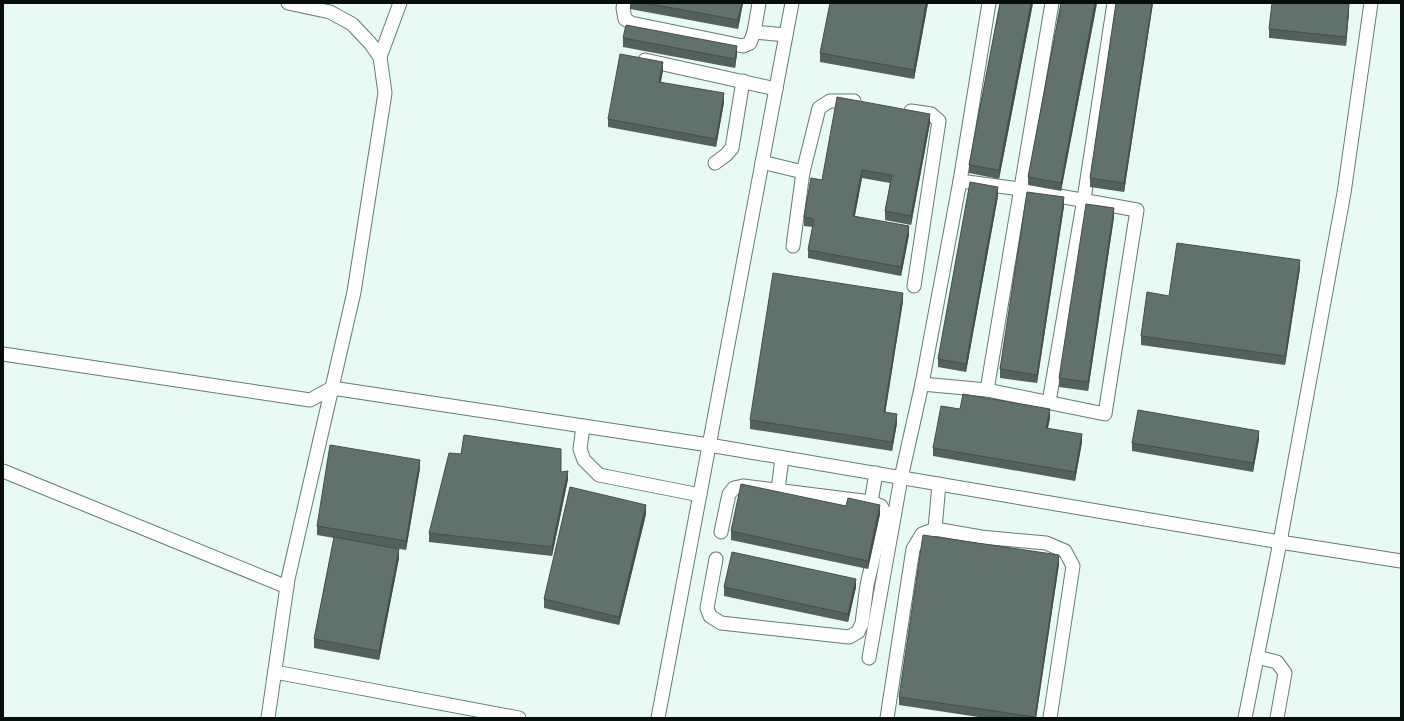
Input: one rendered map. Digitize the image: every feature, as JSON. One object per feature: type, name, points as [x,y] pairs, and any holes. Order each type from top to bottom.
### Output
[{"type":"street","points":[[268,718],[287,587],[354,292],[385,93],[380,57],[370,43],[352,24],[330,12],[288,3]]},
{"type":"street","points":[[380,57],[400,3]]},
{"type":"street","points":[[624,3],[623,8],[625,19],[631,23],[743,46],[750,43],[754,32],[759,3]]},
{"type":"street","points":[[658,718],[792,3]]},
{"type":"street","points":[[869,658],[901,478],[922,384],[960,181],[989,3]]},
{"type":"street","points":[[987,390],[1052,3]]},
{"type":"street","points":[[1049,402],[1084,199],[1114,3]]},
{"type":"street","points":[[1245,718],[1280,542],[1344,192],[1371,3]]},
{"type":"street","points":[[754,32],[786,35]]},
{"type":"street","points":[[631,56],[776,89]]},
{"type":"street","points":[[715,163],[726,155],[732,148],[743,81]]},
{"type":"street","points":[[793,246],[803,172],[820,108],[830,101],[847,100],[870,104]]},
{"type":"street","points":[[900,109],[931,114],[939,121],[914,286]]},
{"type":"street","points":[[762,162],[803,172]]},
{"type":"street","points":[[922,384],[987,390],[1105,414],[1137,210],[1084,199],[960,181]]},
{"type":"street","points":[[3,354],[310,400],[332,388],[709,445],[1280,542],[1401,561]]},
{"type":"street","points":[[583,426],[580,449],[584,460],[599,475],[700,494]]},
{"type":"street","points":[[778,490],[782,458]]},
{"type":"street","points":[[3,470],[287,587]]},
{"type":"street","points":[[872,502],[876,473]]},
{"type":"street","points":[[936,529],[939,484]]},
{"type":"street","points":[[716,559],[707,608],[710,616],[721,623],[849,637],[858,632],[862,623],[867,585],[884,512],[881,506],[872,502],[743,486],[734,488],[729,494],[721,532]]},
{"type":"street","points":[[887,718],[913,549],[922,534],[936,529],[981,537],[1046,543],[1065,551],[1071,559],[1073,566],[1050,718]]},
{"type":"street","points":[[1257,657],[1277,662],[1285,673],[1278,718]]},
{"type":"street","points":[[275,672],[519,718]]},
{"type":"building","points":[[645,3],[742,3],[738,20]]},
{"type":"building","points":[[830,3],[926,3],[914,70],[820,53]]},
{"type":"building","points":[[1000,3],[1031,3],[999,170],[969,165]]},
{"type":"building","points":[[1061,3],[1095,3],[1061,183],[1028,177]]},
{"type":"building","points":[[1116,3],[1152,3],[1124,183],[1090,178]]},
{"type":"building","points":[[1272,3],[1349,4],[1346,37],[1269,29]]},
{"type":"building","points":[[626,25],[737,46],[735,59],[623,38]]},
{"type":"building","points":[[620,54],[663,62],[659,82],[724,93],[716,139],[608,119]]},
{"type":"building","points":[[837,97],[930,114],[911,216],[885,211],[892,175],[862,170],[853,216],[909,226],[901,267],[808,250],[814,219],[804,217],[811,178],[822,180]]},
{"type":"building","points":[[970,182],[998,187],[966,364],[938,359]]},
{"type":"building","points":[[1027,192],[1064,197],[1037,375],[1000,369]]},
{"type":"building","points":[[1086,204],[1114,208],[1088,382],[1059,378]]},
{"type":"building","points":[[1177,243],[1300,260],[1285,356],[1141,336],[1147,292],[1169,296]]},
{"type":"building","points":[[773,273],[903,293],[884,412],[897,414],[892,442],[750,420]]},
{"type":"building","points":[[963,394],[1050,409],[1046,428],[1082,434],[1075,472],[933,448],[941,406],[960,409]]},
{"type":"building","points":[[1138,410],[1259,431],[1253,463],[1132,443]]},
{"type":"building","points":[[464,435],[561,449],[561,472],[568,471],[552,547],[429,533],[449,453],[461,454]]},
{"type":"building","points":[[330,445],[420,460],[406,541],[317,526]]},
{"type":"building","points":[[741,484],[846,506],[848,498],[880,505],[868,561],[731,531]]},
{"type":"building","points":[[570,487],[646,505],[619,617],[544,599]]},
{"type":"building","points":[[923,535],[1059,555],[1035,717],[899,697]]},
{"type":"building","points":[[334,537],[399,549],[379,651],[314,639]]},
{"type":"building","points":[[732,552],[856,579],[848,614],[724,587]]}]
